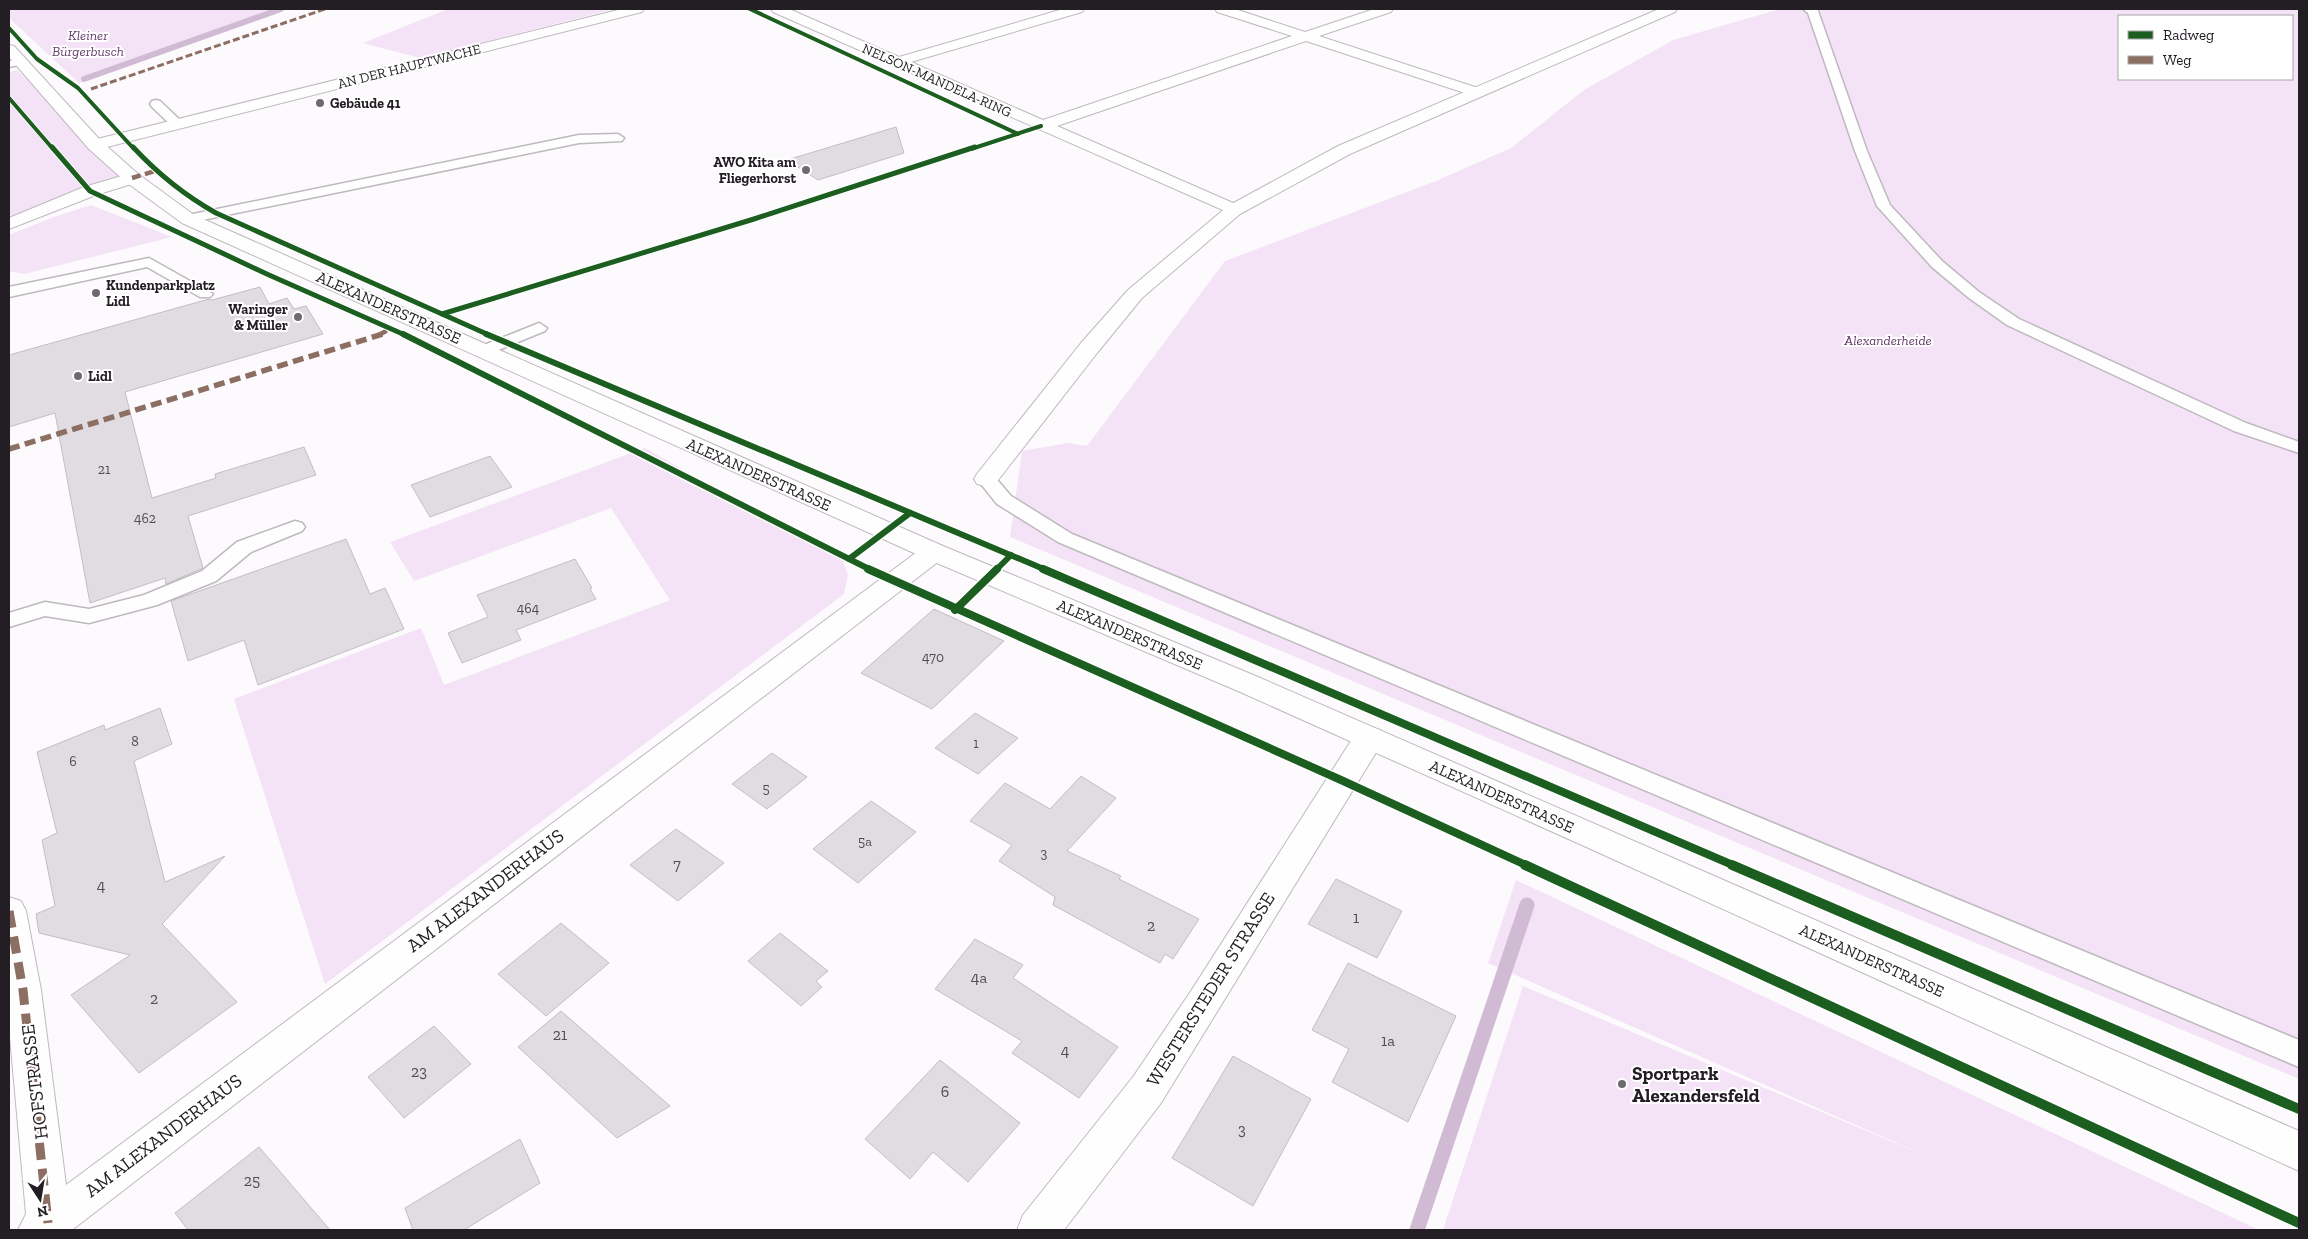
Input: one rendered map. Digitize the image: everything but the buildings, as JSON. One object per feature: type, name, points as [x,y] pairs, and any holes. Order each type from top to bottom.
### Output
[{"type":"street","name":"AN DER HAUPTWACHE","points":[[95,145],[637,9]]},
{"type":"street","name":"NELSON-MANDELA-RING","points":[[778,9],[1234,210]]},
{"type":"street","points":[[897,62],[1077,9]]},
{"type":"street","points":[[1222,9],[1476,92]]},
{"type":"street","points":[[1041,126],[1386,9]]},
{"type":"street","points":[[986,479],[1089,348],[1136,294],[1234,210],[1344,150],[1670,9]]},
{"type":"street","name":"ALEXANDERSTRASSE","points":[[9,49],[14,63],[95,145],[132,178],[188,219],[934,552],[1248,684],[2299,1151]]},
{"type":"street","points":[[9,224],[90,191],[132,178]]},
{"type":"street","name":"AM ALEXANDERHAUS","points":[[45,1228],[934,552]]},
{"type":"street","name":"WESTERSTEDER STRASSE","points":[[1038,1230],[1146,1091],[1193,1020],[1332,793],[1369,738]]},
{"type":"street","name":"HOFSTRASSE","points":[[9,911],[23,990],[45,1228]]},
{"type":"lane","points":[[1808,9],[1813,11],[1861,151],[1884,206],[1937,264],[1974,295],[2013,322],[2240,427],[2299,448]]},
{"type":"lane","points":[[156,104],[177,124]]},
{"type":"lane","points":[[188,219],[579,139],[618,138]]},
{"type":"lane","points":[[9,292],[148,262],[205,294]]},
{"type":"lane","points":[[485,350],[539,328]]},
{"type":"lane","points":[[986,479],[1004,500],[1065,538],[2299,1054]]},
{"type":"lane","points":[[9,620],[45,609],[89,616],[150,600],[209,576],[244,547],[295,526]]},
{"type":"green space","name":"Kleiner Bürgerbusch","points":[[9,9],[283,9],[79,83],[9,18]]},
{"type":"green space","points":[[448,9],[614,9],[420,58],[363,43]]},
{"type":"green space","name":"Alexanderheide","points":[[1780,9],[2299,9],[2299,1079],[1010,537],[1022,451],[1068,443],[1087,446],[1225,261],[1436,181],[1511,148],[1584,90],[1673,40]]},
{"type":"green space","points":[[17,70],[132,178],[9,224],[9,72]]},
{"type":"green space","points":[[91,205],[172,237],[24,274],[9,271],[9,235],[51,218]]},
{"type":"green space","points":[[645,448],[843,561],[848,575],[844,594],[325,984],[234,699],[421,628],[444,685],[670,600],[611,508],[414,581],[390,542]]},
{"type":"green space","points":[[1516,880],[2259,1230],[1443,1230],[1523,986],[1933,1159],[1488,963]]},
{"type":"waterway","points":[[84,79],[281,9]]},
{"type":"waterway","points":[[1417,1230],[1527,905]]},
{"type":"marked path","points":[[91,89],[325,9]]},
{"type":"marked path","points":[[132,178],[155,171]]},
{"type":"marked path","points":[[9,449],[383,334],[391,328]]},
{"type":"marked path","points":[[9,911],[23,990],[48,1223]]},
{"type":"cycle path","points":[[750,9],[1018,134]]},
{"type":"cycle path","points":[[9,28],[37,59],[78,88],[157,173],[193,200],[216,213],[504,342],[1011,555],[2299,1109]]},
{"type":"cycle path","points":[[9,98],[90,191],[269,275],[391,328],[894,582],[1341,780],[2299,1223]]},
{"type":"cycle path","points":[[442,314],[754,219],[1041,126]]},
{"type":"cycle path","points":[[849,559],[910,513]]},
{"type":"cycle path","points":[[955,610],[1011,555]]},
{"type":"place","name":"Gebäude 41","points":[[320,103]]},
{"type":"place","name":"AWO Kita am Fliegerhorst","points":[[806,170]]},
{"type":"place","name":"Kundenparkplatz Lidl","points":[[96,293]]},
{"type":"place","name":"Waringer & Müller","points":[[298,317]]},
{"type":"place","name":"Lidl","points":[[78,376]]},
{"type":"place","name":"Sportpark Alexandersfeld","points":[[1622,1084]]}]
